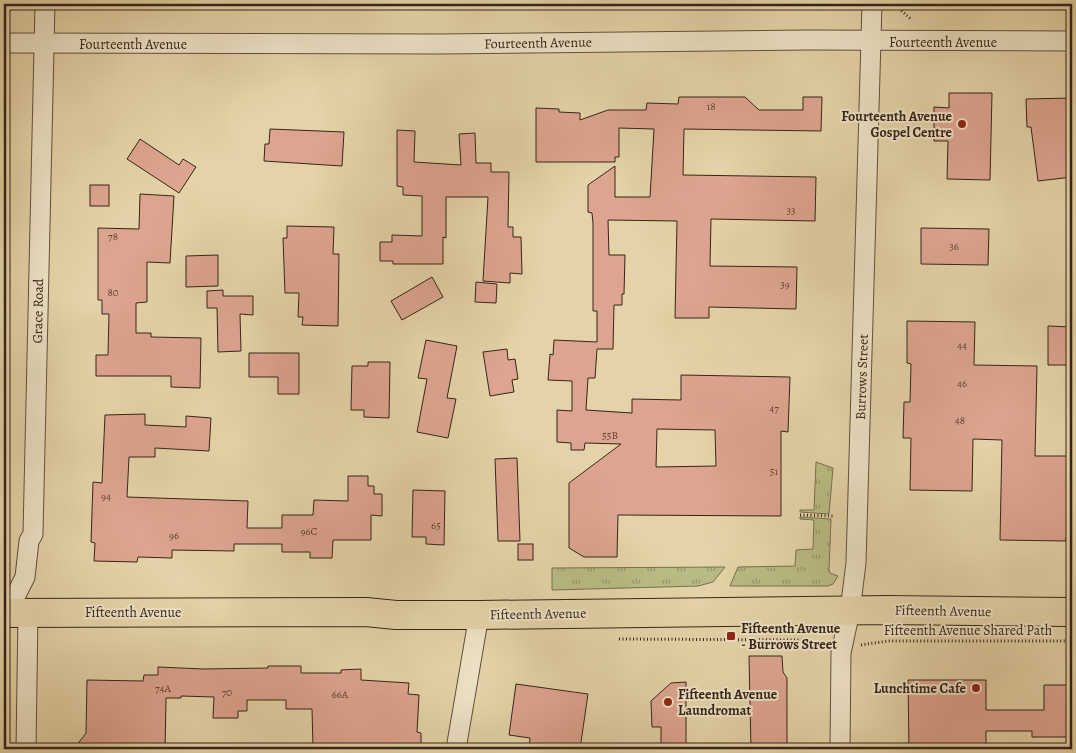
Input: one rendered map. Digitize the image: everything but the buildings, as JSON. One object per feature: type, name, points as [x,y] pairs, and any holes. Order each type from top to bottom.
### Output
[{"type":"main road","name":"Fifteenth Avenue","points":[[13,613],[366,612],[396,615],[479,615],[850,610],[1072,612]]},
{"type":"street","name":"Grace Road","points":[[26,749],[13,613],[25,577],[29,541],[33,534],[45,4]]},
{"type":"street","name":"Burrows Street","points":[[840,749],[841,653],[850,610],[856,544],[872,4]]},
{"type":"street","name":"Fourteenth Avenue","points":[[4,43],[440,44],[1072,41]]},
{"type":"street","points":[[456,749],[478,634],[479,615]]},
{"type":"path","points":[[899,4],[902,11],[913,21]]},
{"type":"path","points":[[800,514],[834,516]]},
{"type":"path","points":[[613,638],[803,640],[825,645]]},
{"type":"path","name":"Fifteenth Avenue Shared Path","points":[[865,645],[888,641],[1072,641]]},
{"type":"green space","points":[[816,462],[833,468],[829,514],[800,512],[800,510],[814,510]]},
{"type":"green space","points":[[800,517],[831,519],[829,570],[830,573],[838,576],[833,584],[828,586],[730,586],[738,567],[795,566],[796,550],[813,549],[814,520],[800,519]]},
{"type":"green space","points":[[725,567],[713,582],[698,586],[552,590],[552,568]]},
{"type":"place","name":"Fourteenth Avenue Gospel Centre","points":[[962,124]]},
{"type":"place","name":"Fifteenth Avenue - Burrows Street","points":[[731,636]]},
{"type":"place","name":"Lunchtime Cafe","points":[[976,688]]},
{"type":"place","name":"Fifteenth Avenue Laundromat","points":[[668,702]]}]
